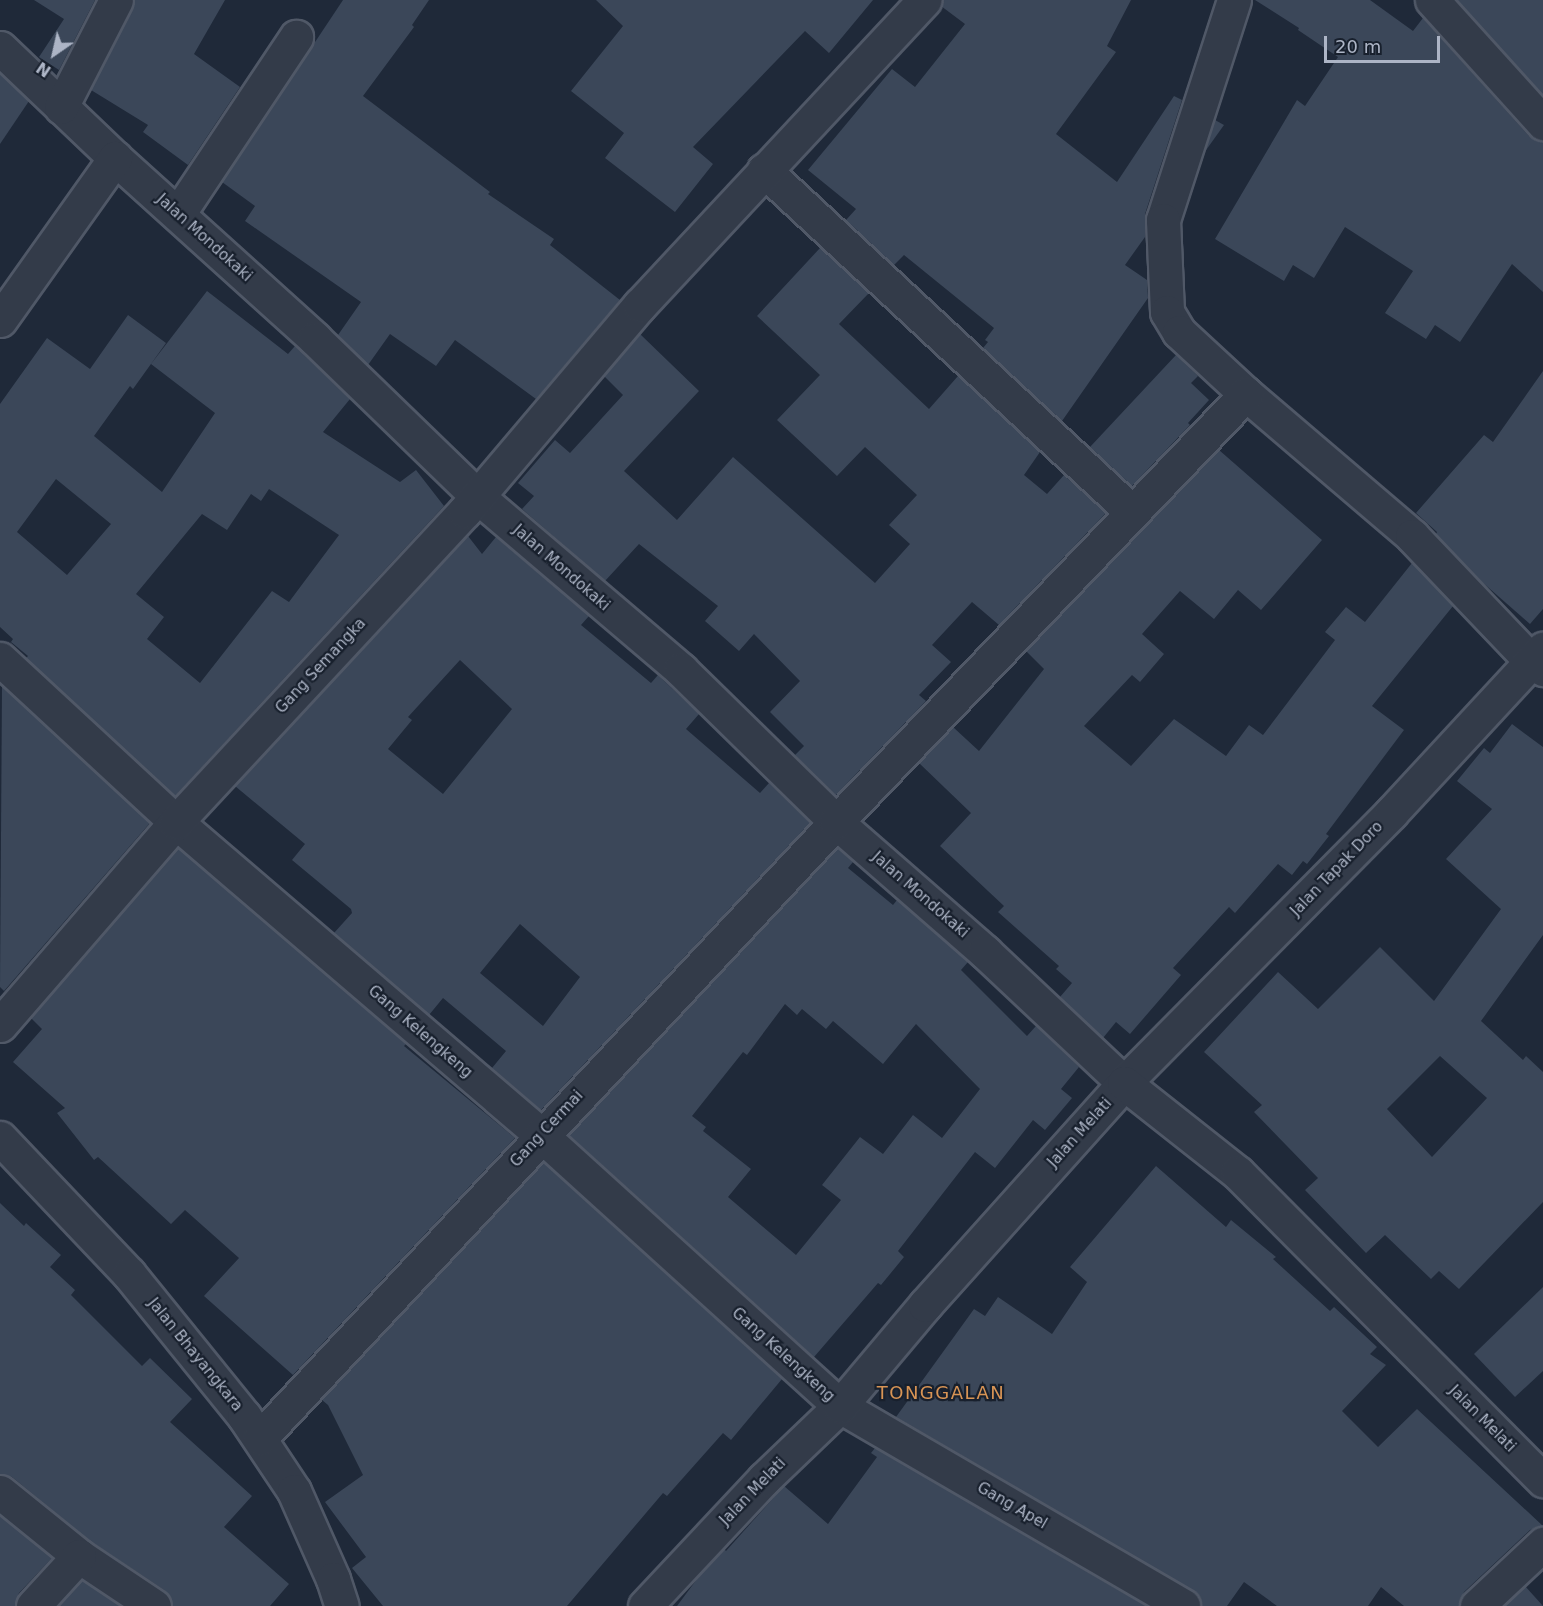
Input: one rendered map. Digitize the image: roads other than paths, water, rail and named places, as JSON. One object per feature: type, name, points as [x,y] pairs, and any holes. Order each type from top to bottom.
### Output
[{"type":"street","points":[[61,106],[116,0]]},
{"type":"street","name":"Gang Semangka","points":[[0,1025],[176,822],[478,496],[639,305],[924,0]]},
{"type":"street","points":[[1234,0],[1163,220],[1167,312],[1179,332],[1246,394],[1412,536],[1540,660]]},
{"type":"street","points":[[1432,0],[1543,123]]},
{"type":"street","points":[[178,214],[296,37]]},
{"type":"street","name":"Jalan Mondokaki","points":[[0,48],[115,158],[315,339],[478,496],[681,670],[836,822],[985,952],[1124,1083]]},
{"type":"street","points":[[0,320],[115,158]]},
{"type":"street","points":[[764,170],[1132,512]]},
{"type":"street","name":"Gang Cermai","points":[[260,1438],[836,822],[1246,394]]},
{"type":"street","name":"Gang Kelengkeng","points":[[0,658],[176,822],[541,1136],[840,1406]]},
{"type":"street","name":"Jalan Tapak Doro","points":[[1124,1083],[1540,660]]},
{"type":"street","name":"Jalan Melati","points":[[645,1606],[764,1479],[840,1406],[925,1305],[1124,1083],[1238,1173],[1543,1480]]},
{"type":"street","name":"Jalan Bhayangkara","points":[[0,1138],[129,1274],[260,1438],[294,1491],[335,1603]]},
{"type":"street","name":"Gang Apel","points":[[840,1406],[1183,1606]]},
{"type":"street","points":[[0,1492],[79,1556],[154,1606]]},
{"type":"street","points":[[1477,1606],[1543,1544]]},
{"type":"street","points":[[33,1606],[79,1556]]},
{"type":"district","name":"TONGGALAN","points":[[941,1393]]}]
